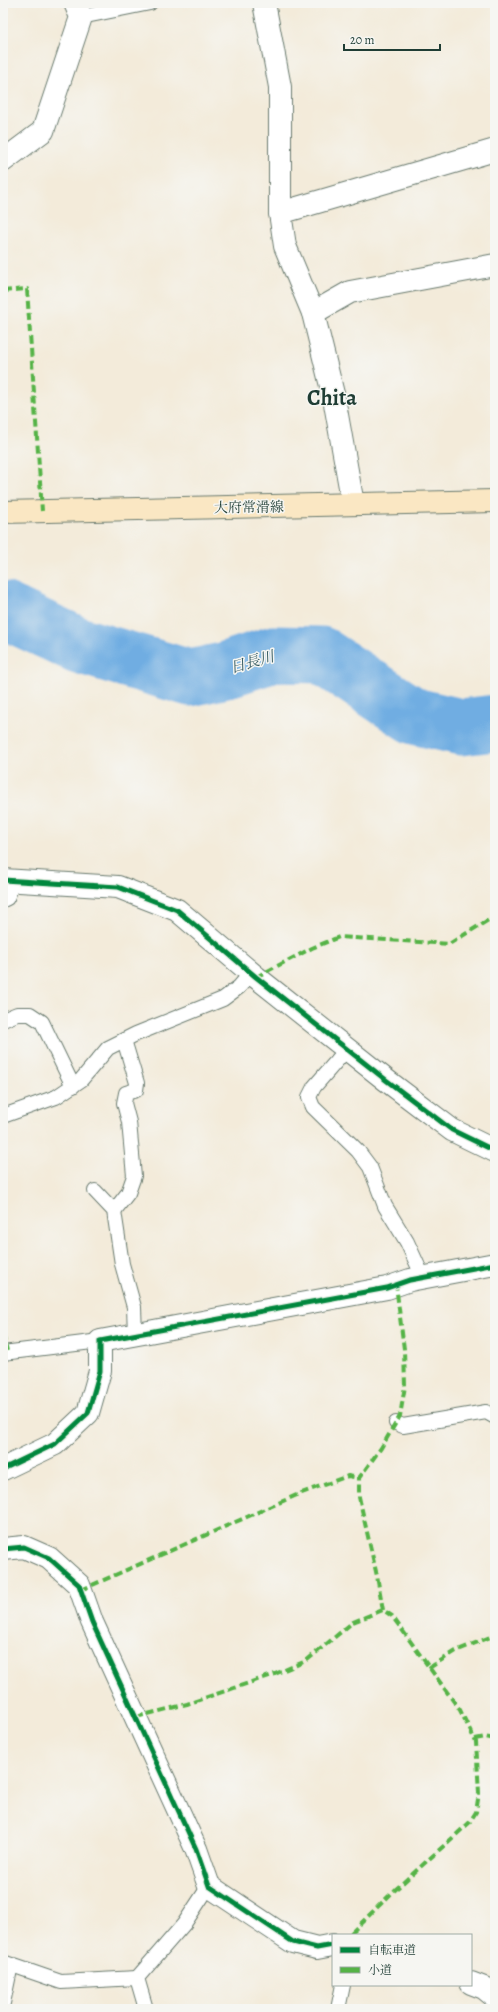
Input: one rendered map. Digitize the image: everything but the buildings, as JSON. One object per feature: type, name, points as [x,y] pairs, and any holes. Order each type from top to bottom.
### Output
[{"type":"main road","name":"大府常滑線","points":[[3,512],[495,501]]},
{"type":"street","points":[[264,3],[280,88],[280,213],[285,246],[313,313],[334,398],[353,504]]},
{"type":"street","points":[[3,161],[43,131],[78,10]]},
{"type":"street","points":[[280,213],[495,150]]},
{"type":"street","points":[[313,313],[350,292],[495,265]]},
{"type":"street","points":[[8,880],[118,888],[177,910],[251,973],[452,1130],[495,1151]]},
{"type":"street","points":[[3,1469],[55,1444],[88,1413],[100,1372],[100,1340],[387,1288],[423,1277],[495,1264]]},
{"type":"street","points":[[3,1549],[24,1547],[49,1558],[79,1585],[92,1622],[196,1849],[209,1886],[293,1942],[317,1948],[332,1945]]},
{"type":"street","points":[[472,1983],[484,1988],[495,1997]]},
{"type":"lane","points":[[78,10],[150,3]]},
{"type":"lane","points":[[3,900],[7,898],[8,880]]},
{"type":"lane","points":[[3,1116],[56,1097],[81,1080],[108,1048],[223,999],[239,987],[251,973]]},
{"type":"lane","points":[[3,1020],[17,1014],[30,1014],[42,1022],[73,1086]]},
{"type":"lane","points":[[114,1211],[128,1193],[134,1176],[129,1122],[124,1103],[126,1093],[136,1090],[137,1083],[124,1040]]},
{"type":"lane","points":[[347,1049],[314,1087],[309,1097],[313,1107],[358,1151],[370,1167],[385,1206],[407,1242],[423,1277]]},
{"type":"lane","points":[[95,1191],[114,1211],[122,1264],[134,1307],[135,1334]]},
{"type":"lane","points":[[3,1353],[7,1351],[100,1340]]},
{"type":"lane","points":[[396,1423],[403,1426],[486,1412],[495,1417]]},
{"type":"lane","points":[[3,2004],[7,1963],[61,1982],[137,1978],[184,1924],[209,1886]]},
{"type":"lane","points":[[137,1978],[146,2009]]},
{"type":"lane","points":[[338,2009],[343,1986]]},
{"type":"waterway","name":"日長川","points":[[3,610],[78,645],[190,678],[222,671],[274,654],[321,655],[414,716],[461,727],[495,723]]},
{"type":"marked path","points":[[3,291],[27,289],[42,511]]},
{"type":"marked path","points":[[256,977],[312,948],[339,937],[449,944],[495,916]]},
{"type":"marked path","points":[[383,1610],[359,1497],[359,1478],[381,1448],[400,1416],[405,1386],[404,1349],[396,1285]]},
{"type":"marked path","points":[[3,1334],[7,1351]]},
{"type":"marked path","points":[[81,1590],[299,1494],[348,1476],[359,1478]]},
{"type":"marked path","points":[[136,1717],[187,1704],[275,1674],[306,1661],[353,1622],[383,1610],[392,1616],[460,1710],[476,1742],[479,1793],[476,1812],[469,1823],[396,1889],[350,1934]]},
{"type":"marked path","points":[[429,1668],[456,1651],[495,1635]]},
{"type":"marked path","points":[[475,1739],[485,1737],[495,1739]]},
{"type":"cycle path","points":[[3,880],[118,887],[177,910],[256,977],[386,1080],[452,1130],[495,1151]]},
{"type":"cycle path","points":[[3,1469],[55,1444],[88,1413],[100,1371],[100,1341],[387,1288],[410,1280],[495,1264]]},
{"type":"cycle path","points":[[3,1549],[24,1547],[49,1558],[79,1585],[92,1622],[196,1849],[209,1886],[293,1942],[317,1948],[332,1945]]},
{"type":"district","name":"Chita","points":[[332,397]]}]
